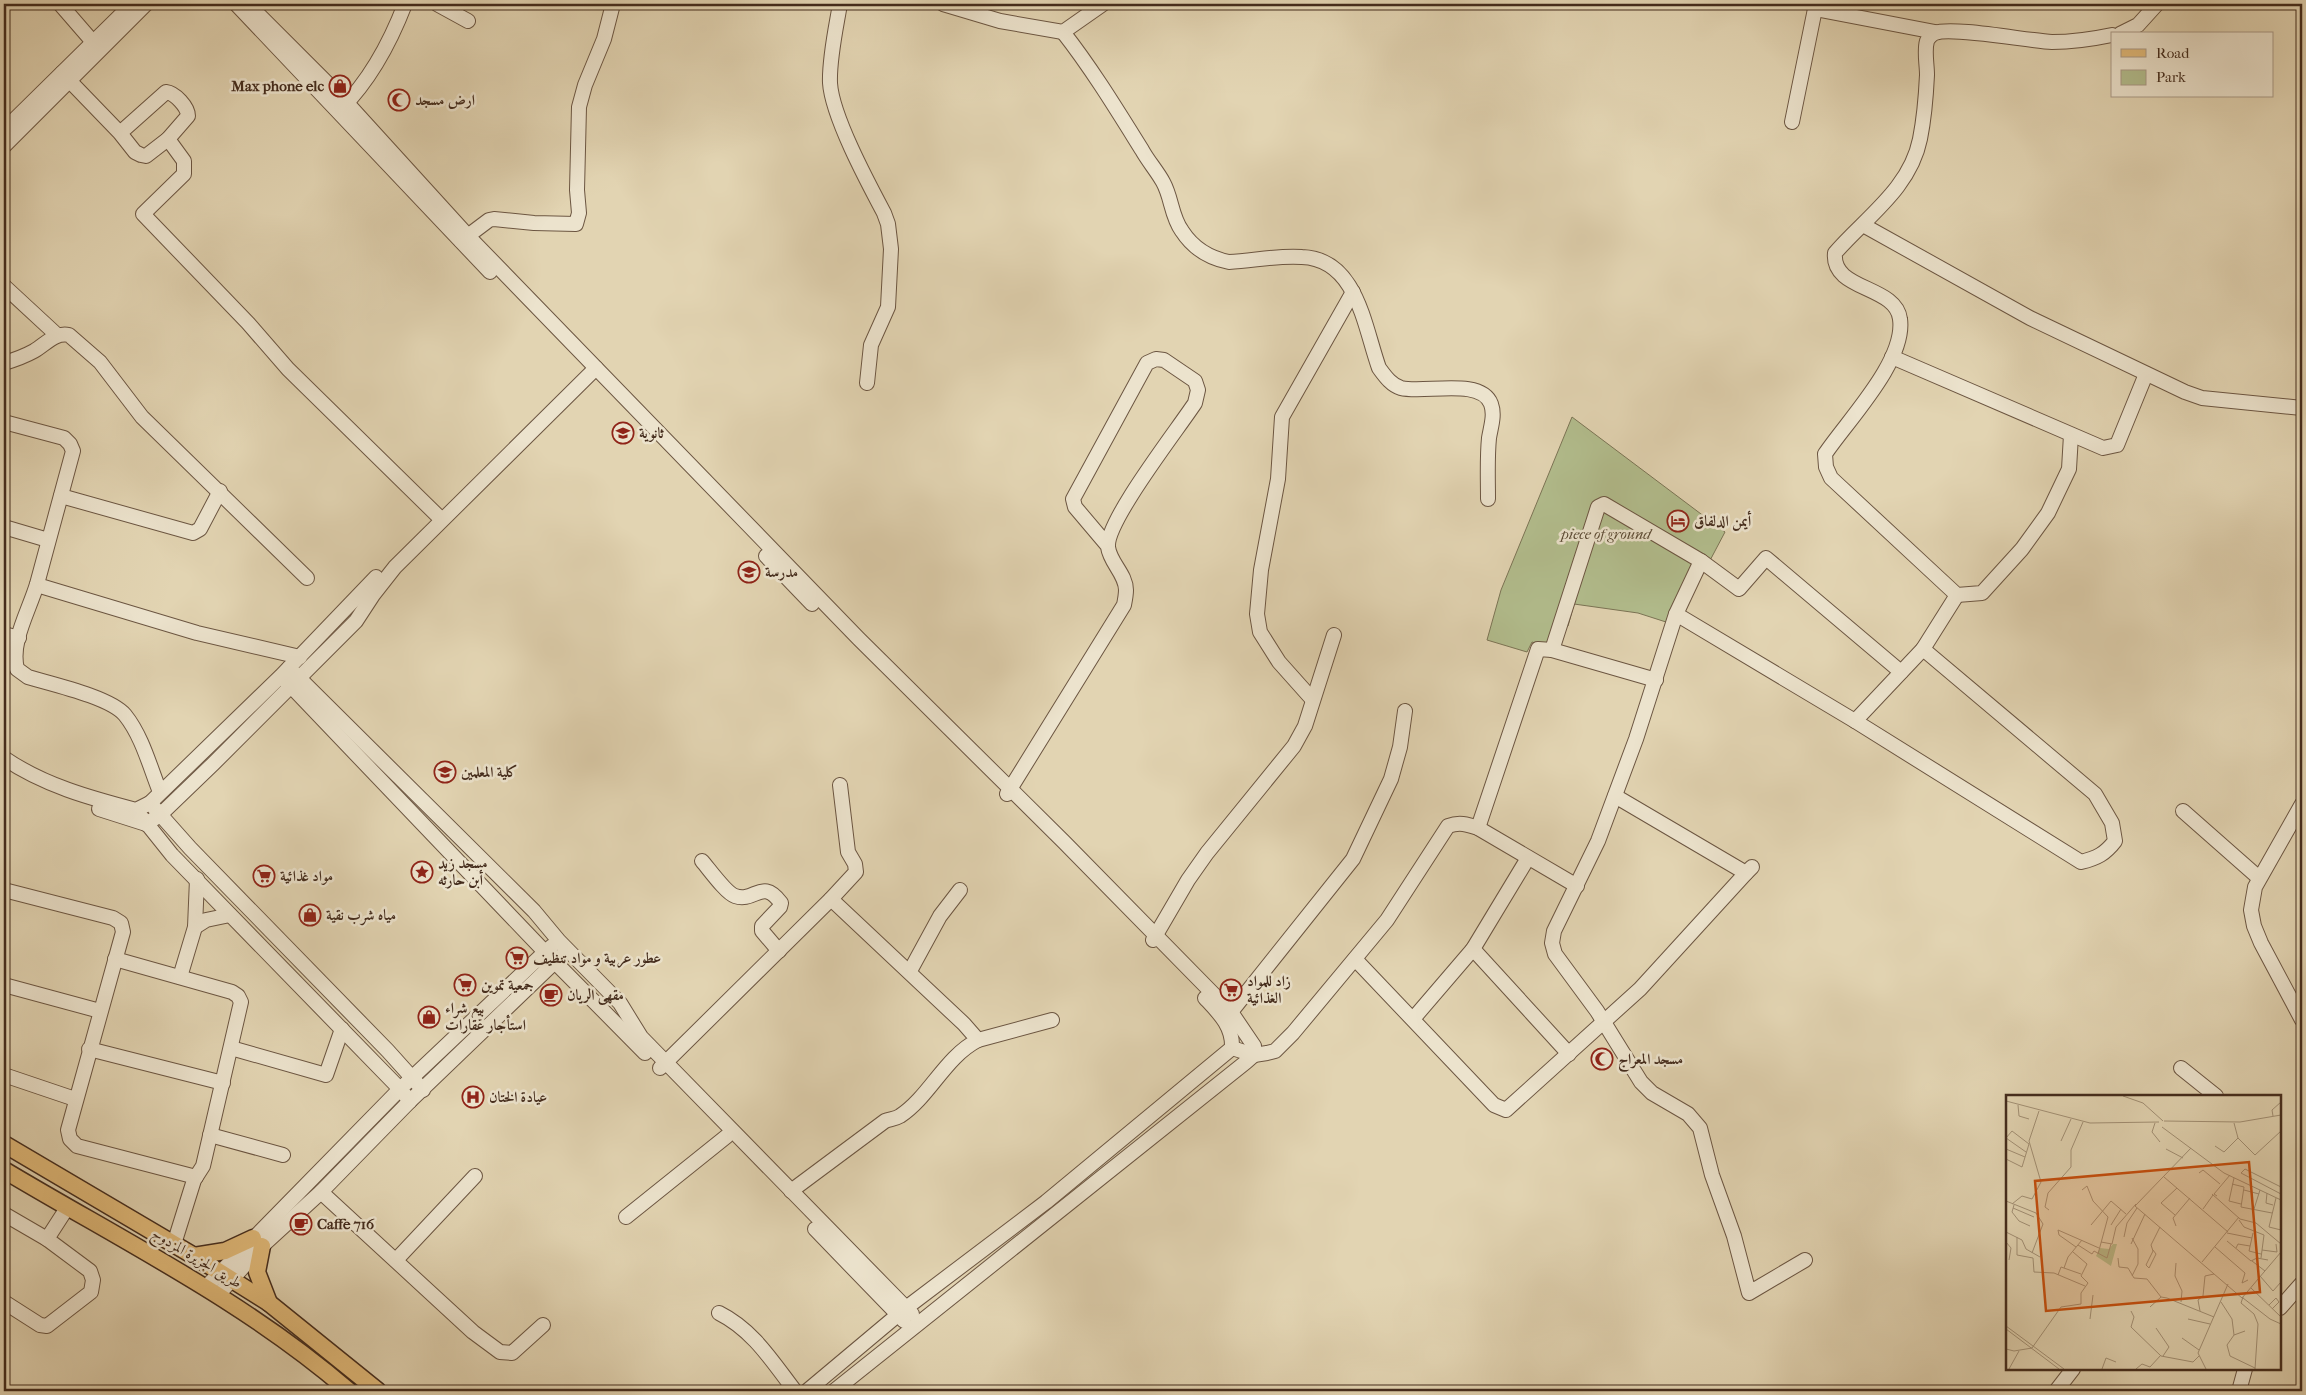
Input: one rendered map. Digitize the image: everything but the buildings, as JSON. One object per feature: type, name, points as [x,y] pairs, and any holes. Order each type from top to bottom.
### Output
[{"type":"main road","name":"طريق الجزيرة المزدوج","points":[[4,1144],[226,1275],[269,1303],[378,1391]]},
{"type":"main road","name":"طريق الجزيرة المزدوج","points":[[4,1170],[212,1291],[282,1339],[345,1389]]},
{"type":"main road","points":[[194,1256],[225,1251],[258,1242],[257,1272],[269,1303]]},
{"type":"street","points":[[60,4],[96,46]]},
{"type":"street","points":[[4,146],[132,4]]},
{"type":"street","points":[[96,46],[146,4]]},
{"type":"street","points":[[236,4],[343,107]]},
{"type":"street","points":[[248,4],[464,239],[1009,791],[1231,1012],[1254,1046],[1254,1055]]},
{"type":"street","points":[[343,107],[369,77],[379,61],[405,4]]},
{"type":"street","points":[[437,4],[468,21]]},
{"type":"street","points":[[464,239],[494,218],[534,223],[576,224],[579,213],[577,190],[580,107],[585,85],[604,39],[613,4]]},
{"type":"street","points":[[840,4],[830,82],[833,98],[845,132],[884,213],[892,248],[888,307],[872,345],[867,383]]},
{"type":"street","points":[[942,4],[1000,20],[1063,32],[1108,96],[1162,180],[1171,199],[1175,220],[1193,244],[1204,253],[1217,260],[1229,262],[1302,256],[1320,260],[1340,272],[1353,292],[1379,368],[1393,384],[1408,389],[1442,388],[1477,391],[1484,394],[1491,403],[1493,416],[1489,437],[1488,499]]},
{"type":"street","points":[[1063,32],[1103,4]]},
{"type":"street","points":[[2124,32],[2138,25],[2157,4]]},
{"type":"street","points":[[1792,122],[1815,6],[1935,32],[1976,33],[2052,42],[2111,35]]},
{"type":"street","points":[[1935,32],[1927,41],[1927,83],[1920,140],[1914,155],[1896,188],[1882,207],[1835,253],[1834,260],[1837,267],[1849,280],[1890,302],[1899,311],[1901,321],[1898,341],[1888,366],[1825,454],[1826,468],[1831,478],[1958,595],[1982,593],[2022,549],[2042,520],[2069,469],[2071,435]]},
{"type":"street","points":[[4,130],[66,77]]},
{"type":"street","points":[[66,77],[120,133],[135,152],[141,156],[146,156],[168,139],[189,114],[188,110],[174,94],[169,92],[120,133]]},
{"type":"street","points":[[168,139],[184,161],[184,174],[143,214],[248,322],[288,369],[438,517]]},
{"type":"street","points":[[1862,225],[2030,318],[2146,374],[2202,398],[2302,408]]},
{"type":"street","points":[[4,286],[57,335]]},
{"type":"street","points":[[1312,699],[1279,662],[1260,632],[1257,614],[1261,570],[1278,479],[1282,417],[1353,292]]},
{"type":"street","points":[[4,363],[34,352],[57,335],[62,333],[69,335],[100,362],[142,417],[220,491],[307,578]]},
{"type":"street","points":[[1892,357],[2103,448],[2117,445],[2146,374]]},
{"type":"street","points":[[1009,791],[1124,605],[1126,588],[1122,576],[1111,557],[1108,546],[1075,507],[1074,499],[1147,363],[1164,360],[1195,381],[1198,390],[1195,403],[1119,516],[1110,535],[1108,546]]},
{"type":"street","points":[[146,824],[160,815],[290,677],[300,657],[438,517],[591,368]]},
{"type":"street","points":[[4,422],[64,438],[73,450],[37,585],[19,638],[14,659],[17,669],[28,677],[112,704],[124,714],[135,732],[160,792]]},
{"type":"street","points":[[61,496],[193,533],[200,529],[220,491]]},
{"type":"street","points":[[1552,650],[1600,505],[1604,504],[1701,561],[1739,589],[1766,558],[1901,672]]},
{"type":"street","points":[[136,810],[150,803],[290,677],[356,621],[384,580],[438,517]]},
{"type":"street","points":[[4,527],[48,540]]},
{"type":"street","points":[[1701,561],[1676,614],[1656,680],[1598,841],[1554,931],[1552,943],[1555,954],[1603,1022],[1629,1066],[1646,1089],[1688,1114],[1700,1128],[1712,1175],[1734,1236],[1749,1293],[1806,1260]]},
{"type":"street","points":[[37,585],[197,633],[300,657]]},
{"type":"street","points":[[1855,721],[1923,649],[1958,595]]},
{"type":"street","points":[[1676,614],[1855,721],[2081,862],[2098,858],[2106,852],[2115,841],[2112,823],[2095,794],[2062,764],[1923,649]]},
{"type":"street","points":[[4,634],[19,638]]},
{"type":"street","points":[[1155,938],[1188,880],[1294,746],[1304,726],[1334,635]]},
{"type":"street","points":[[1478,828],[1538,649],[1552,650],[1656,680]]},
{"type":"street","points":[[290,677],[534,911],[563,946],[620,1003],[641,1037],[663,1066],[727,1136],[915,1324]]},
{"type":"street","points":[[290,677],[550,956],[791,1191],[902,1312]]},
{"type":"street","points":[[1231,1012],[1353,859],[1391,779],[1400,747],[1404,711]]},
{"type":"street","points":[[4,758],[17,767],[59,786],[95,799],[136,810],[172,855],[410,1101]]},
{"type":"street","points":[[4,768],[49,791],[146,824]]},
{"type":"street","points":[[663,1066],[856,872],[855,864],[848,852],[840,785]]},
{"type":"street","points":[[1355,959],[1494,1105],[1501,1110],[1510,1108],[1640,989],[1749,870],[1615,796]]},
{"type":"street","points":[[150,803],[388,1051],[423,1090]]},
{"type":"street","points":[[2302,804],[2297,816],[2259,878],[2251,910],[2254,926],[2302,1020]]},
{"type":"street","points":[[2182,811],[2259,878]]},
{"type":"street","points":[[834,1391],[915,1324],[1254,1055],[1275,1051],[1293,1033],[1387,920],[1448,826],[1456,823],[1478,828],[1577,886]]},
{"type":"street","points":[[1413,1019],[1473,949],[1528,858]]},
{"type":"street","points":[[702,861],[732,895],[744,896],[762,890],[775,895],[781,903],[780,906],[762,926],[762,931],[779,951]]},
{"type":"street","points":[[180,977],[195,927],[197,880]]},
{"type":"street","points":[[4,890],[113,918],[122,923],[123,932],[75,1099],[68,1130],[70,1139],[77,1146],[196,1176]]},
{"type":"street","points":[[910,971],[940,916],[960,890]]},
{"type":"street","points":[[831,899],[910,971],[978,1040]]},
{"type":"street","points":[[195,927],[206,920],[230,915]]},
{"type":"street","points":[[1155,938],[1223,1017],[1230,1031],[1232,1048]]},
{"type":"street","points":[[212,1291],[400,1089],[563,946]]},
{"type":"street","points":[[1473,949],[1569,1054]]},
{"type":"street","points":[[258,1242],[321,1192],[423,1090],[550,956]]},
{"type":"street","points":[[115,959],[238,996],[241,1007],[202,1170],[196,1176],[174,1244]]},
{"type":"street","points":[[4,986],[100,1012]]},
{"type":"street","points":[[791,1191],[885,1121],[898,1118],[920,1099],[962,1050],[978,1040],[1052,1020]]},
{"type":"street","points":[[231,1048],[326,1075],[342,1029]]},
{"type":"street","points":[[1232,1048],[1254,1055]]},
{"type":"street","points":[[807,1391],[902,1312],[1046,1202],[1232,1048]]},
{"type":"street","points":[[89,1049],[223,1083]]},
{"type":"street","points":[[2181,1068],[2215,1095]]},
{"type":"street","points":[[4,1075],[75,1099]]},
{"type":"street","points":[[210,1135],[283,1155]]},
{"type":"street","points":[[626,1217],[727,1136]]},
{"type":"street","points":[[396,1260],[475,1176]]},
{"type":"street","points":[[321,1192],[473,1332],[500,1352],[512,1353],[543,1325]]},
{"type":"street","points":[[47,1239],[67,1208]]},
{"type":"street","points":[[4,1214],[47,1239],[90,1271],[93,1280],[91,1292],[47,1326],[40,1325],[4,1302]]},
{"type":"street","points":[[2281,1307],[2302,1283]]},
{"type":"street","points":[[719,1313],[735,1321],[755,1338],[795,1391]]},
{"type":"street","points":[[2056,1391],[2072,1370]]},
{"type":"street","points":[[2239,1391],[2245,1370]]},
{"type":"green space","name":"piece of ground","points":[[1572,417],[1725,532],[1687,604],[1677,602],[1671,608],[1666,622],[1638,613],[1574,604],[1568,626],[1556,622],[1548,647],[1532,642],[1527,652],[1487,640],[1501,590]]},
{"type":"place","name":"Max phone elc","points":[[340,86]]},
{"type":"place","name":"ارض مسجد","points":[[399,100]]},
{"type":"place","name":"ثانوية","points":[[623,433]]},
{"type":"place","name":"أيمن الدلفاق","points":[[1678,521]]},
{"type":"place","name":"مدرسة","points":[[749,572]]},
{"type":"place","name":"كلية المعلمين","points":[[445,772]]},
{"type":"place","name":"مسجد زيد أبن حارثه","points":[[422,872]]},
{"type":"place","name":"مواد غذائية","points":[[264,876]]},
{"type":"place","name":"مياه شرب نقية","points":[[310,915]]},
{"type":"place","name":"عطور عربية و مواد تنظيف","points":[[517,958]]},
{"type":"place","name":"جمعية تموين","points":[[465,985]]},
{"type":"place","name":"زاد للمواد الغذائية","points":[[1231,990]]},
{"type":"place","name":"مقهى الريان","points":[[551,995]]},
{"type":"place","name":"بيع شراء استأجار عقارات","points":[[429,1017]]},
{"type":"place","name":"مسجد المعراج","points":[[1602,1059]]},
{"type":"place","name":"عيادة الختان","points":[[473,1097]]},
{"type":"place","name":"Caffe 716","points":[[301,1224]]}]
